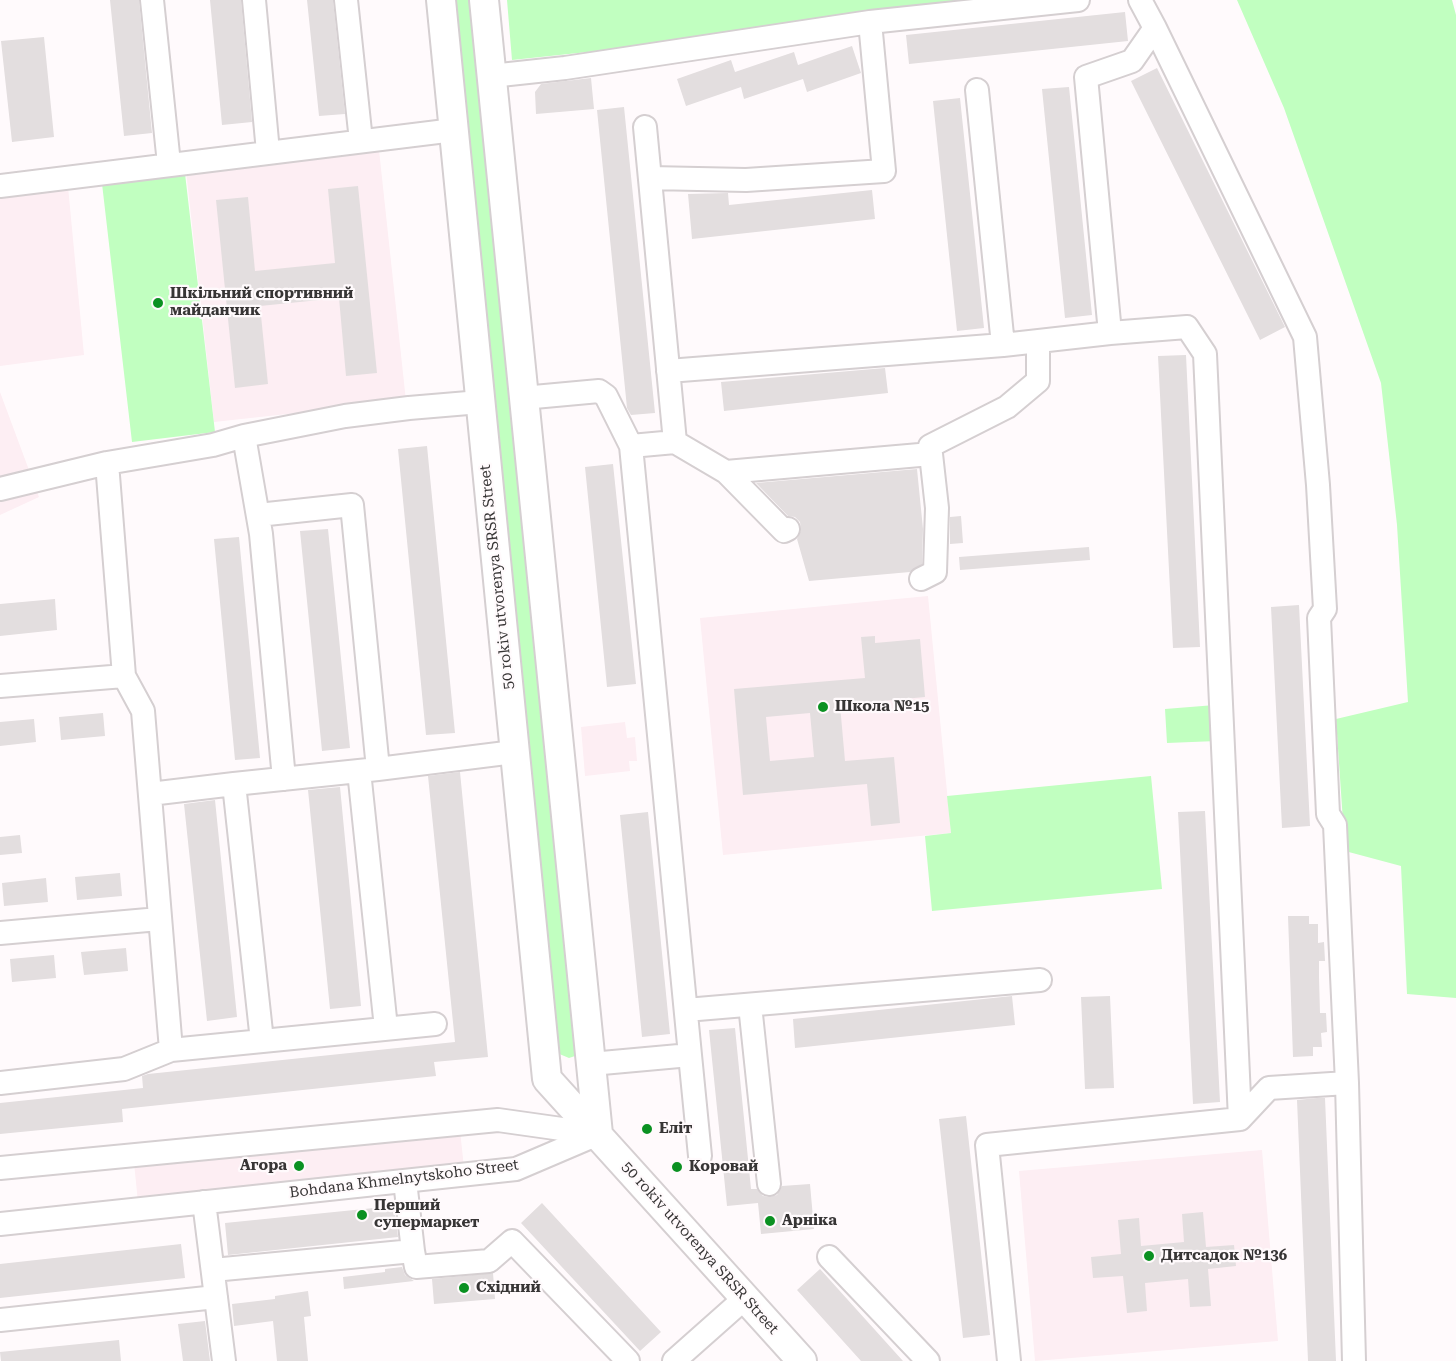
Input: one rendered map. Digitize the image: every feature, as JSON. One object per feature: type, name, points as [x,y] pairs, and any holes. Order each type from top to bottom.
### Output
[{"type":"main road","name":"50 rokiv utvorenya SRSR Street","points":[[441,0],[547,1079],[802,1361]]},
{"type":"main road","points":[[484,0],[598,1134]]},
{"type":"street","points":[[152,0],[169,164]]},
{"type":"street","points":[[254,0],[268,152]]},
{"type":"street","points":[[346,0],[362,141]]},
{"type":"street","points":[[491,76],[565,68],[870,22],[1078,0]]},
{"type":"street","points":[[1140,0],[1305,337],[1319,496],[1325,609],[1319,618],[1328,814],[1335,825],[1347,1083],[1354,1361]]},
{"type":"street","points":[[650,178],[746,180],[884,171],[870,22]]},
{"type":"street","points":[[1110,333],[1086,77],[1132,61],[1155,28]]},
{"type":"street","points":[[977,90],[1003,345]]},
{"type":"street","points":[[645,127],[675,442]]},
{"type":"street","points":[[0,186],[454,130]]},
{"type":"street","points":[[668,370],[1003,345],[1187,327],[1205,354],[1240,1119]]},
{"type":"street","points":[[930,446],[1007,407],[1038,381],[1038,341]]},
{"type":"street","points":[[523,398],[599,391],[606,396],[631,446],[700,1156]]},
{"type":"street","points":[[0,489],[106,463],[213,445],[244,436],[345,416],[480,402]]},
{"type":"street","points":[[244,436],[261,534],[284,779]]},
{"type":"street","points":[[631,446],[675,442],[726,472],[784,531],[788,529]]},
{"type":"street","points":[[726,472],[930,454],[937,508],[935,572],[921,579]]},
{"type":"street","points":[[106,463],[124,676],[143,711],[171,1050]]},
{"type":"street","points":[[258,515],[352,505],[386,1029]]},
{"type":"street","points":[[0,686],[124,676]]},
{"type":"street","points":[[150,794],[514,752]]},
{"type":"street","points":[[234,784],[262,1041]]},
{"type":"street","points":[[0,933],[159,919]]},
{"type":"street","points":[[686,1011],[1040,980]]},
{"type":"street","points":[[750,1005],[769,1184]]},
{"type":"street","points":[[0,1083],[124,1069],[171,1050],[435,1023]]},
{"type":"street","points":[[591,1064],[690,1055]]},
{"type":"street","points":[[1009,1361],[987,1144],[1240,1119],[1269,1088],[1347,1083]]},
{"type":"street","points":[[0,1168],[498,1120],[598,1134]]},
{"type":"street","name":"Bohdana Khmelnytskoho Street","points":[[0,1224],[516,1169],[598,1134]]},
{"type":"street","points":[[405,1181],[416,1267],[489,1261],[512,1241],[628,1361]]},
{"type":"street","points":[[204,1202],[224,1361]]},
{"type":"street","points":[[213,1270],[413,1251]]},
{"type":"street","points":[[829,1257],[928,1361]]},
{"type":"street","points":[[0,1320],[216,1297]]},
{"type":"street","points":[[674,1361],[745,1298]]},
{"type":"shaded area","points":[[379,150],[406,401],[214,422],[186,171]]},
{"type":"shaded area","points":[[67,176],[84,355],[0,366],[0,178]]},
{"type":"shaded area","points":[[0,392],[39,497],[0,515]]},
{"type":"shaded area","name":"Школа №15","points":[[928,596],[951,833],[723,855],[700,618]]},
{"type":"shaded area","points":[[625,722],[627,738],[635,737],[637,761],[629,761],[630,771],[585,776],[581,727]]},
{"type":"shaded area","name":"Агора","points":[[460,1130],[464,1168],[138,1202],[134,1163]]},
{"type":"shaded area","name":"Дитсадок №136","points":[[1262,1150],[1278,1341],[1035,1361],[1019,1171]]},
{"type":"green space","points":[[450,0],[474,0],[580,1050],[575,1056],[569,1058],[557,1053]]},
{"type":"green space","points":[[507,0],[1078,0],[512,60]]},
{"type":"green space","points":[[1237,0],[1452,0],[1456,15],[1456,998],[1407,994],[1401,866],[1345,851],[1336,719],[1408,702],[1397,525],[1381,383],[1284,108]]},
{"type":"green space","name":"Шкільний спортивний майданчик","points":[[184,165],[215,432],[132,442],[101,175]]},
{"type":"green space","points":[[1215,705],[1217,741],[1167,743],[1165,709]]},
{"type":"green space","points":[[1151,776],[1162,889],[932,911],[925,836],[951,833],[947,796]]},
{"type":"building","points":[[110,0],[139,0],[152,133],[124,136]]},
{"type":"building","points":[[210,0],[241,0],[252,122],[222,125]]},
{"type":"building","points":[[307,0],[333,0],[345,114],[319,116]]},
{"type":"building","points":[[1125,12],[1128,41],[909,64],[906,35]]},
{"type":"building","points":[[44,37],[54,137],[12,142],[1,41]]},
{"type":"building","points":[[852,46],[861,73],[807,92],[803,79],[744,99],[741,87],[686,106],[677,79],[731,60],[735,72],[794,52],[798,65]]},
{"type":"building","points":[[1157,68],[1285,327],[1260,340],[1131,81]]},
{"type":"building","points":[[591,78],[594,109],[536,114],[535,92],[541,84]]},
{"type":"building","points":[[1069,87],[1092,315],[1065,318],[1042,89]]},
{"type":"building","points":[[960,98],[984,328],[957,331],[933,101]]},
{"type":"building","points":[[624,107],[655,413],[631,415],[627,408],[597,110]]},
{"type":"building","points":[[358,186],[377,373],[346,376],[339,298],[260,306],[268,384],[235,388],[216,200],[248,197],[255,271],[335,263],[328,189]]},
{"type":"building","points":[[872,190],[875,219],[692,239],[688,194],[728,193],[729,205]]},
{"type":"building","points":[[1186,355],[1200,647],[1173,648],[1158,356]]},
{"type":"building","points":[[885,368],[888,393],[724,411],[721,382]]},
{"type":"building","points":[[427,446],[455,733],[426,735],[398,449]]},
{"type":"building","points":[[613,464],[636,684],[607,687],[585,467]]},
{"type":"building","points":[[917,469],[923,529],[922,564],[910,572],[809,581],[797,539],[801,530],[800,522],[795,517],[788,516],[756,483]]},
{"type":"building","points":[[961,516],[963,543],[950,544],[950,517]]},
{"type":"building","points":[[328,529],[350,748],[322,751],[300,531]]},
{"type":"building","points":[[239,537],[260,758],[235,760],[214,539]]},
{"type":"building","points":[[1089,547],[1090,560],[960,570],[959,557]]},
{"type":"building","points":[[55,599],[57,630],[0,636],[0,604]]},
{"type":"building","points":[[1299,605],[1310,826],[1282,828],[1271,607]]},
{"type":"building","points":[[875,636],[875,643],[920,639],[925,697],[840,705],[845,761],[894,757],[900,823],[871,826],[867,784],[743,795],[734,689],[865,678],[861,637]],"holes":[[[810,713],[814,757],[770,761],[766,717]]]},
{"type":"building","points":[[103,713],[105,736],[61,740],[59,717]]},
{"type":"building","points":[[34,719],[36,742],[0,746],[0,722]]},
{"type":"building","points":[[460,772],[488,1057],[434,1062],[436,1076],[122,1109],[123,1122],[0,1134],[0,1103],[143,1088],[142,1076],[148,1074],[455,1042],[428,776]]},
{"type":"building","points":[[340,787],[361,1006],[330,1009],[308,790]]},
{"type":"building","points":[[215,800],[237,1017],[207,1021],[184,804]]},
{"type":"building","points":[[1205,811],[1220,1102],[1193,1104],[1178,812]]},
{"type":"building","points":[[648,812],[670,1034],[642,1037],[620,815]]},
{"type":"building","points":[[20,835],[22,853],[0,855],[0,837]]},
{"type":"building","points":[[120,873],[122,896],[77,900],[75,877]]},
{"type":"building","points":[[46,878],[48,902],[4,906],[2,883]]},
{"type":"building","points":[[1288,916],[1309,916],[1309,924],[1318,924],[1318,943],[1324,942],[1325,961],[1319,961],[1320,1013],[1326,1013],[1327,1032],[1321,1033],[1322,1047],[1313,1047],[1313,1056],[1293,1057]]},
{"type":"building","points":[[126,948],[128,971],[84,975],[81,952]]},
{"type":"building","points":[[54,955],[56,978],[12,982],[10,959]]},
{"type":"building","points":[[1012,996],[1015,1025],[795,1048],[793,1019]]},
{"type":"building","points":[[1110,996],[1114,1088],[1085,1089],[1081,997]]},
{"type":"building","points":[[735,1028],[751,1189],[757,1189],[763,1196],[770,1197],[777,1195],[782,1186],[810,1184],[814,1229],[761,1234],[758,1203],[727,1206],[709,1030]]},
{"type":"building","points":[[1325,1098],[1336,1361],[1308,1361],[1297,1100]]},
{"type":"building","points":[[966,1116],[990,1335],[963,1338],[939,1119]]},
{"type":"building","points":[[542,1203],[661,1332],[640,1351],[521,1223]]},
{"type":"building","points":[[394,1206],[398,1237],[228,1255],[225,1223]]},
{"type":"building","points":[[1203,1212],[1206,1247],[1234,1245],[1236,1266],[1208,1269],[1211,1306],[1190,1307],[1188,1279],[1145,1283],[1147,1311],[1127,1313],[1123,1276],[1093,1278],[1091,1257],[1121,1254],[1118,1220],[1139,1218],[1141,1246],[1184,1242],[1182,1214]]},
{"type":"building","points":[[181,1244],[185,1278],[0,1298],[0,1264]]},
{"type":"building","points":[[402,1267],[405,1275],[414,1281],[344,1289],[343,1277],[385,1272],[385,1269]]},
{"type":"building","points":[[820,1269],[903,1361],[861,1361],[797,1290]]},
{"type":"building","name":"Східний","points":[[493,1273],[495,1299],[434,1304],[432,1279]]},
{"type":"building","points":[[308,1291],[311,1316],[304,1317],[308,1361],[277,1361],[273,1321],[234,1326],[232,1304],[275,1299],[275,1296]]},
{"type":"building","points":[[205,1321],[210,1361],[183,1361],[178,1324]]},
{"type":"building","points":[[119,1340],[121,1361],[1,1361],[0,1352]]},
{"type":"place","name":"Шкільний спортивний майданчик","points":[[158,303]]},
{"type":"place","name":"Школа №15","points":[[823,707]]},
{"type":"place","name":"Еліт","points":[[647,1129]]},
{"type":"place","name":"Агора","points":[[299,1166]]},
{"type":"place","name":"Коровай","points":[[677,1167]]},
{"type":"place","name":"Перший супермаркет","points":[[362,1215]]},
{"type":"place","name":"Арніка","points":[[770,1221]]},
{"type":"place","name":"Дитсадок №136","points":[[1149,1256]]},
{"type":"place","name":"Східний","points":[[464,1288]]}]
